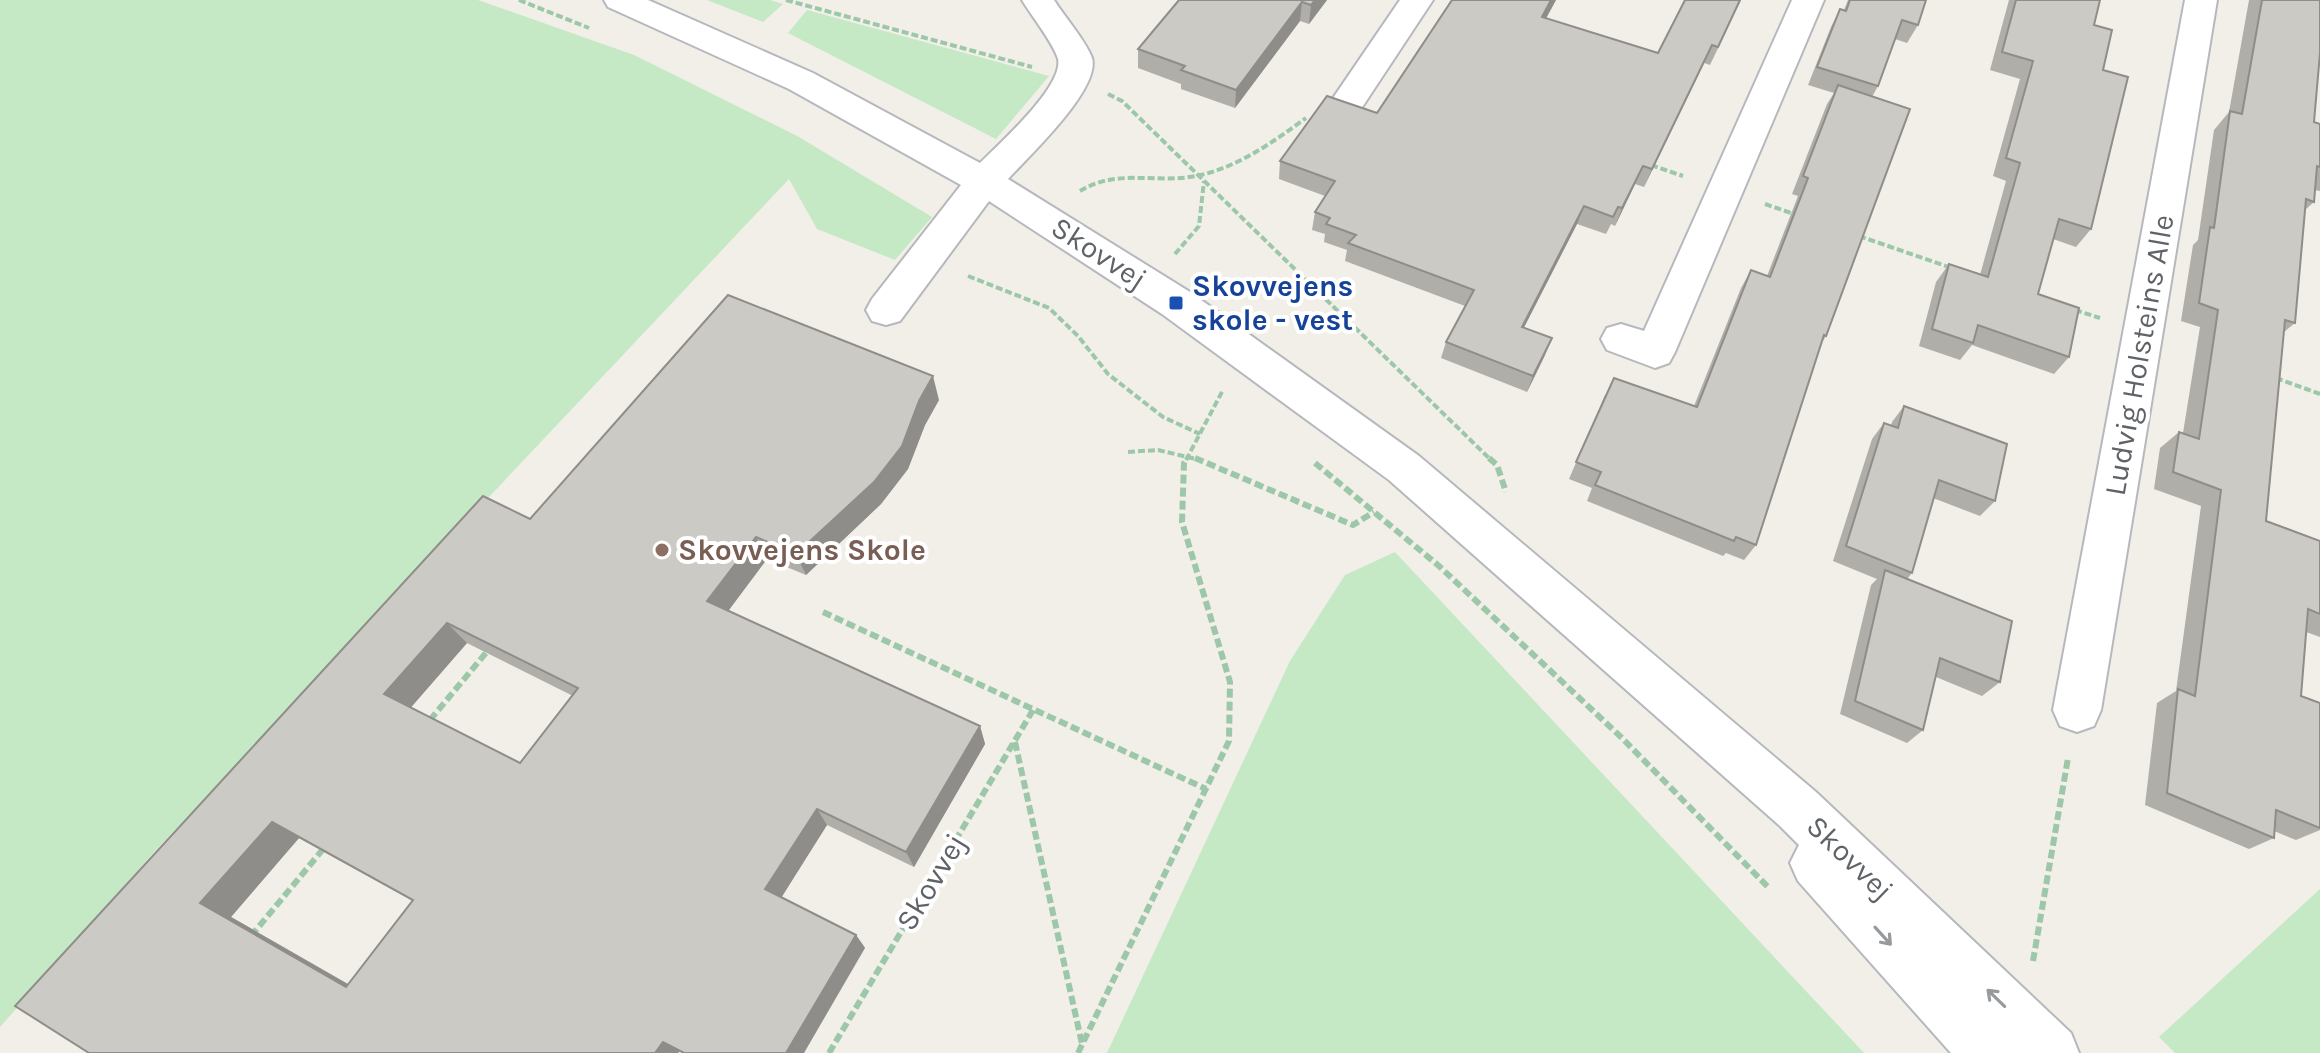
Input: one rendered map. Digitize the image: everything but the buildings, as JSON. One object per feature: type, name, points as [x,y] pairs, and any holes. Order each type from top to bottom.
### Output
[{"type":"street","name":"Skovvej","points":[[620,0],[801,81],[984,181],[1176,303],[1404,468],[1798,809],[2051,1053]]},
{"type":"street","points":[[886,310],[984,181],[1039,124],[1074,78],[1075,59],[1038,0]]},
{"type":"street","points":[[1347,104],[1417,0]]},
{"type":"street","points":[[1621,339],[1655,352],[1808,0]]},
{"type":"street","name":"Ludvig Holsteins Alle","points":[[2077,710],[2201,0]]},
{"type":"street","name":"Skovvej","points":[[1642,671],[1988,1053]]},
{"type":"path","points":[[786,0],[1074,78],[1122,101],[1497,465],[1510,503]]},
{"type":"path","points":[[1078,193],[1093,181],[1111,176],[1171,179],[1198,175],[1266,148],[1322,106],[1347,104]]},
{"type":"path","points":[[1637,160],[1800,216]]},
{"type":"path","points":[[1174,256],[1199,226],[1204,180]]},
{"type":"path","points":[[1844,231],[1964,272]]},
{"type":"path","points":[[924,262],[1049,308],[1078,336],[1108,374],[1163,417],[1200,434]]},
{"type":"path","points":[[2068,307],[2142,332]]},
{"type":"path","points":[[2276,378],[2320,394]]},
{"type":"path","points":[[1078,1053],[1229,741],[1230,682],[1182,522],[1184,463],[1223,390],[1235,400]]},
{"type":"path","points":[[1128,452],[1158,450],[1189,455],[1353,525],[1374,512]]},
{"type":"path","points":[[1305,456],[1439,566],[1622,738],[1776,895]]},
{"type":"path","points":[[823,612],[1206,789]]},
{"type":"path","points":[[425,727],[495,642]]},
{"type":"path","name":"Skovvej","points":[[829,1053],[1033,710]]},
{"type":"path","points":[[2034,959],[2077,710]]},
{"type":"path","points":[[1014,741],[1082,1044]]},
{"type":"path","points":[[244,944],[334,835]]},
{"type":"green space","points":[[0,0],[478,0],[634,55],[799,137],[932,217],[895,260],[817,229],[789,179],[155,851],[0,1027]]},
{"type":"green space","points":[[707,0],[770,0],[783,4],[763,22]]},
{"type":"green space","points":[[807,10],[1049,76],[996,139],[788,33]]},
{"type":"green space","points":[[1395,552],[1864,1053],[1107,1053],[1290,661],[1345,575]]},
{"type":"green space","points":[[2320,889],[2320,1053],[2175,1053],[2159,1037]]},
{"type":"place","name":"Skovvejens skole - vest","points":[[1176,303]]},
{"type":"place","name":"Skovvejens Skole","points":[[662,550]]}]
